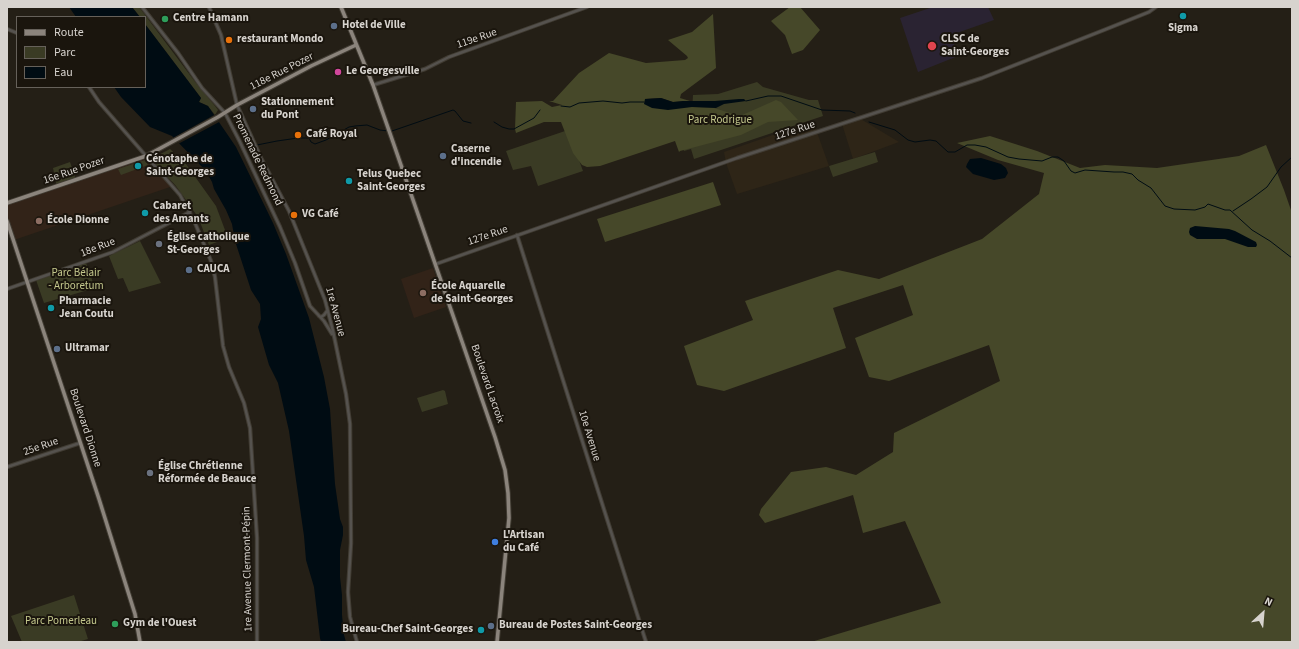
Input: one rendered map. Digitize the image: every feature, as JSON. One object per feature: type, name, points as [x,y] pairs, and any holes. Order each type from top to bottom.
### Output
[{"type":"main road","points":[[341,7],[373,85]]},
{"type":"main road","name":"118e Rue Pozer","points":[[154,152],[237,105],[311,66],[356,45]]},
{"type":"main road","name":"Boulevard Lacroix","points":[[373,85],[436,264],[505,470],[508,493],[508,526],[497,642]]},
{"type":"main road","name":"16e Rue Pozer","points":[[7,203],[154,152]]},
{"type":"main road","name":"Boulevard Dionne","points":[[7,221],[97,493],[135,614],[140,642]]},
{"type":"street","name":"Promenade Redmond","points":[[142,7],[178,53],[202,88],[224,113],[242,145],[280,227],[295,263],[310,306],[328,326],[334,338]]},
{"type":"street","name":"1re Avenue","points":[[209,7],[221,35],[237,105],[261,158],[288,210],[321,289],[334,338],[346,394],[350,424],[351,543],[348,592],[350,617],[357,642]]},
{"type":"street","name":"119e Rue","points":[[373,85],[425,69],[449,57],[587,7]]},
{"type":"street","name":"127e Rue","points":[[436,264],[739,157],[982,78],[1149,12],[1156,7]]},
{"type":"street","points":[[7,28],[16,32]]},
{"type":"street","name":"1re Avenue Clermont-Pépin","points":[[90,88],[99,102],[180,195],[190,212],[211,261],[216,285],[223,346],[229,367],[244,403],[249,423],[257,538],[257,642]]},
{"type":"street","name":"18e Rue","points":[[7,289],[113,252],[190,212]]},
{"type":"street","name":"10e Avenue","points":[[518,235],[646,642]]},
{"type":"street","points":[[318,316],[321,317],[327,310]]},
{"type":"street","name":"25e Rue","points":[[7,467],[80,443]]},
{"type":"shaded area","name":"CLSC de Saint-Georges","points":[[933,7],[988,7],[994,20],[951,35],[958,56],[918,72],[900,18]]},
{"type":"shaded area","points":[[859,118],[899,142],[853,159],[842,124]]},
{"type":"shaded area","points":[[813,121],[829,166],[737,194],[726,163],[724,152]]},
{"type":"shaded area","points":[[146,156],[173,186],[14,240],[7,222],[7,203]]},
{"type":"shaded area","name":"École Aquarelle de Saint-Georges","points":[[433,268],[446,307],[414,318],[401,279]]},
{"type":"green space","points":[[132,7],[139,7],[146,16],[139,16]]},
{"type":"green space","points":[[790,7],[800,7],[820,30],[803,50],[792,54],[785,35],[771,21]]},
{"type":"green space","points":[[713,14],[716,68],[681,94],[680,98],[690,101],[673,102],[661,98],[645,99],[692,107],[714,108],[740,116],[776,100],[781,102],[798,120],[768,122],[741,135],[679,152],[675,141],[600,166],[587,167],[582,165],[573,153],[561,122],[544,122],[516,133],[516,102],[542,101],[552,107],[562,105],[549,101],[553,101],[579,73],[609,53],[646,63],[685,60],[688,58],[687,56],[668,40],[692,32]]},
{"type":"green space","points":[[146,16],[218,110],[215,115],[208,106],[199,102],[201,98],[146,25]]},
{"type":"green space","name":"Parc Rodrigue","points":[[757,82],[763,87],[809,100],[818,100],[823,116],[694,159],[691,149],[684,151],[677,133],[691,129],[693,95],[718,94]]},
{"type":"green space","points":[[568,130],[583,171],[538,186],[531,166],[513,170],[506,151]]},
{"type":"green space","points":[[990,136],[1037,151],[1080,168],[1105,165],[1157,168],[1239,156],[1266,145],[1292,213],[1292,642],[811,642],[941,603],[905,521],[863,533],[853,495],[765,523],[759,515],[761,509],[791,472],[826,467],[856,475],[893,452],[894,433],[1000,381],[989,345],[889,381],[869,377],[855,338],[913,315],[903,285],[833,308],[846,348],[724,391],[697,385],[684,346],[753,320],[745,301],[838,270],[879,279],[982,239],[1039,194],[1044,173],[998,160],[957,143]]},
{"type":"green space","points":[[170,149],[186,164],[216,206],[228,238],[209,245],[198,217],[176,186],[151,159]]},
{"type":"green space","points":[[875,152],[878,162],[833,177],[829,166]]},
{"type":"green space","points":[[145,160],[148,165],[121,175],[118,169]]},
{"type":"green space","points":[[70,162],[76,180],[57,187],[53,168]]},
{"type":"green space","points":[[713,182],[721,205],[605,242],[597,219]]},
{"type":"green space","points":[[140,241],[161,283],[129,292],[123,278],[118,279],[109,256]]},
{"type":"green space","name":"Parc Bélair - Arboretum","points":[[86,263],[95,288],[44,303],[36,280]]},
{"type":"green space","points":[[443,390],[445,391],[448,404],[422,412],[417,398]]},
{"type":"green space","name":"Parc Pomerleau","points":[[74,595],[88,639],[78,642],[22,642],[11,616]]},
{"type":"water","points":[[69,7],[132,7],[139,16],[75,16]]},
{"type":"water","points":[[146,25],[201,98],[199,102],[208,106],[236,147],[273,223],[286,254],[309,318],[324,377],[330,409],[335,484],[340,519],[343,527],[340,550],[340,577],[342,615],[346,642],[321,642],[314,587],[306,560],[289,431],[278,383],[269,365],[258,327],[261,319],[260,304],[251,290],[235,241],[232,224],[206,171],[172,136],[150,127],[121,97],[115,88],[146,88]]},
{"type":"water","points":[[661,98],[673,102],[739,99],[744,99],[746,101],[724,104],[716,108],[692,107],[668,110],[652,108],[644,104],[645,99]]},
{"type":"water","points":[[981,158],[1001,164],[1006,168],[1008,173],[1005,178],[994,180],[973,174],[966,167],[970,159]]},
{"type":"water","points":[[1195,226],[1229,229],[1256,242],[1257,245],[1256,247],[1248,247],[1225,239],[1197,239],[1190,235],[1189,232],[1190,228]]},
{"type":"pier","points":[[216,114],[221,121],[178,144],[171,139]]},
{"type":"waterway","points":[[746,101],[768,96],[781,96],[822,110],[850,111],[855,113]]},
{"type":"waterway","points":[[561,106],[570,107],[579,103],[603,101],[622,103],[644,102]]},
{"type":"waterway","points":[[392,131],[453,110],[463,121],[471,123]]},
{"type":"waterway","points":[[494,122],[502,127],[514,129],[534,118],[540,110]]},
{"type":"waterway","points":[[869,122],[895,130],[908,140],[915,142],[930,140],[936,141],[948,152],[955,152],[967,145],[975,145],[986,147],[1008,157],[1019,159],[1042,161],[1052,157],[1058,157],[1064,161],[1071,171],[1075,173],[1085,170],[1123,172],[1132,174],[1138,180],[1151,188],[1165,206],[1174,209],[1195,210],[1205,207],[1208,204],[1225,210],[1230,210],[1252,230],[1270,241],[1292,258]]},
{"type":"waterway","points":[[257,145],[298,138],[309,138],[311,142],[315,144],[326,140],[349,127],[355,126],[367,125],[380,130],[388,131]]},
{"type":"waterway","points":[[1233,211],[1267,187],[1281,167],[1292,157]]},
{"type":"place","name":"Sigma","points":[[1183,16]]},
{"type":"place","name":"Centre Hamann","points":[[165,19]]},
{"type":"place","name":"Hotel de Ville","points":[[334,26]]},
{"type":"place","name":"restaurant Mondo","points":[[229,40]]},
{"type":"place","name":"CLSC de Saint-Georges","points":[[932,46]]},
{"type":"place","name":"Le Georgesville","points":[[338,72]]},
{"type":"place","name":"Stationnement du Pont","points":[[253,109]]},
{"type":"place","name":"Café Royal","points":[[298,135]]},
{"type":"place","name":"Caserne d'incendie","points":[[443,156]]},
{"type":"place","name":"Cénotaphe de Saint-Georges","points":[[138,166]]},
{"type":"place","name":"Telus Quebec Saint-Georges","points":[[349,181]]},
{"type":"place","name":"Cabaret des Amants","points":[[145,213]]},
{"type":"place","name":"VG Café","points":[[294,215]]},
{"type":"place","name":"École Dionne","points":[[39,221]]},
{"type":"place","name":"Église catholique St-Georges","points":[[159,244]]},
{"type":"place","name":"CAUCA","points":[[189,270]]},
{"type":"place","name":"École Aquarelle de Saint-Georges","points":[[423,293]]},
{"type":"place","name":"Pharmacie Jean Coutu","points":[[51,308]]},
{"type":"place","name":"Ultramar","points":[[57,349]]},
{"type":"place","name":"Église Chrétienne Réformée de Beauce","points":[[150,473]]},
{"type":"place","name":"L'Artisan du Café","points":[[495,542]]},
{"type":"place","name":"Gym de l'Ouest","points":[[115,624]]},
{"type":"place","name":"Bureau de Postes Saint-Georges","points":[[491,626]]},
{"type":"place","name":"Bureau-Chef Saint-Georges","points":[[481,630]]}]
